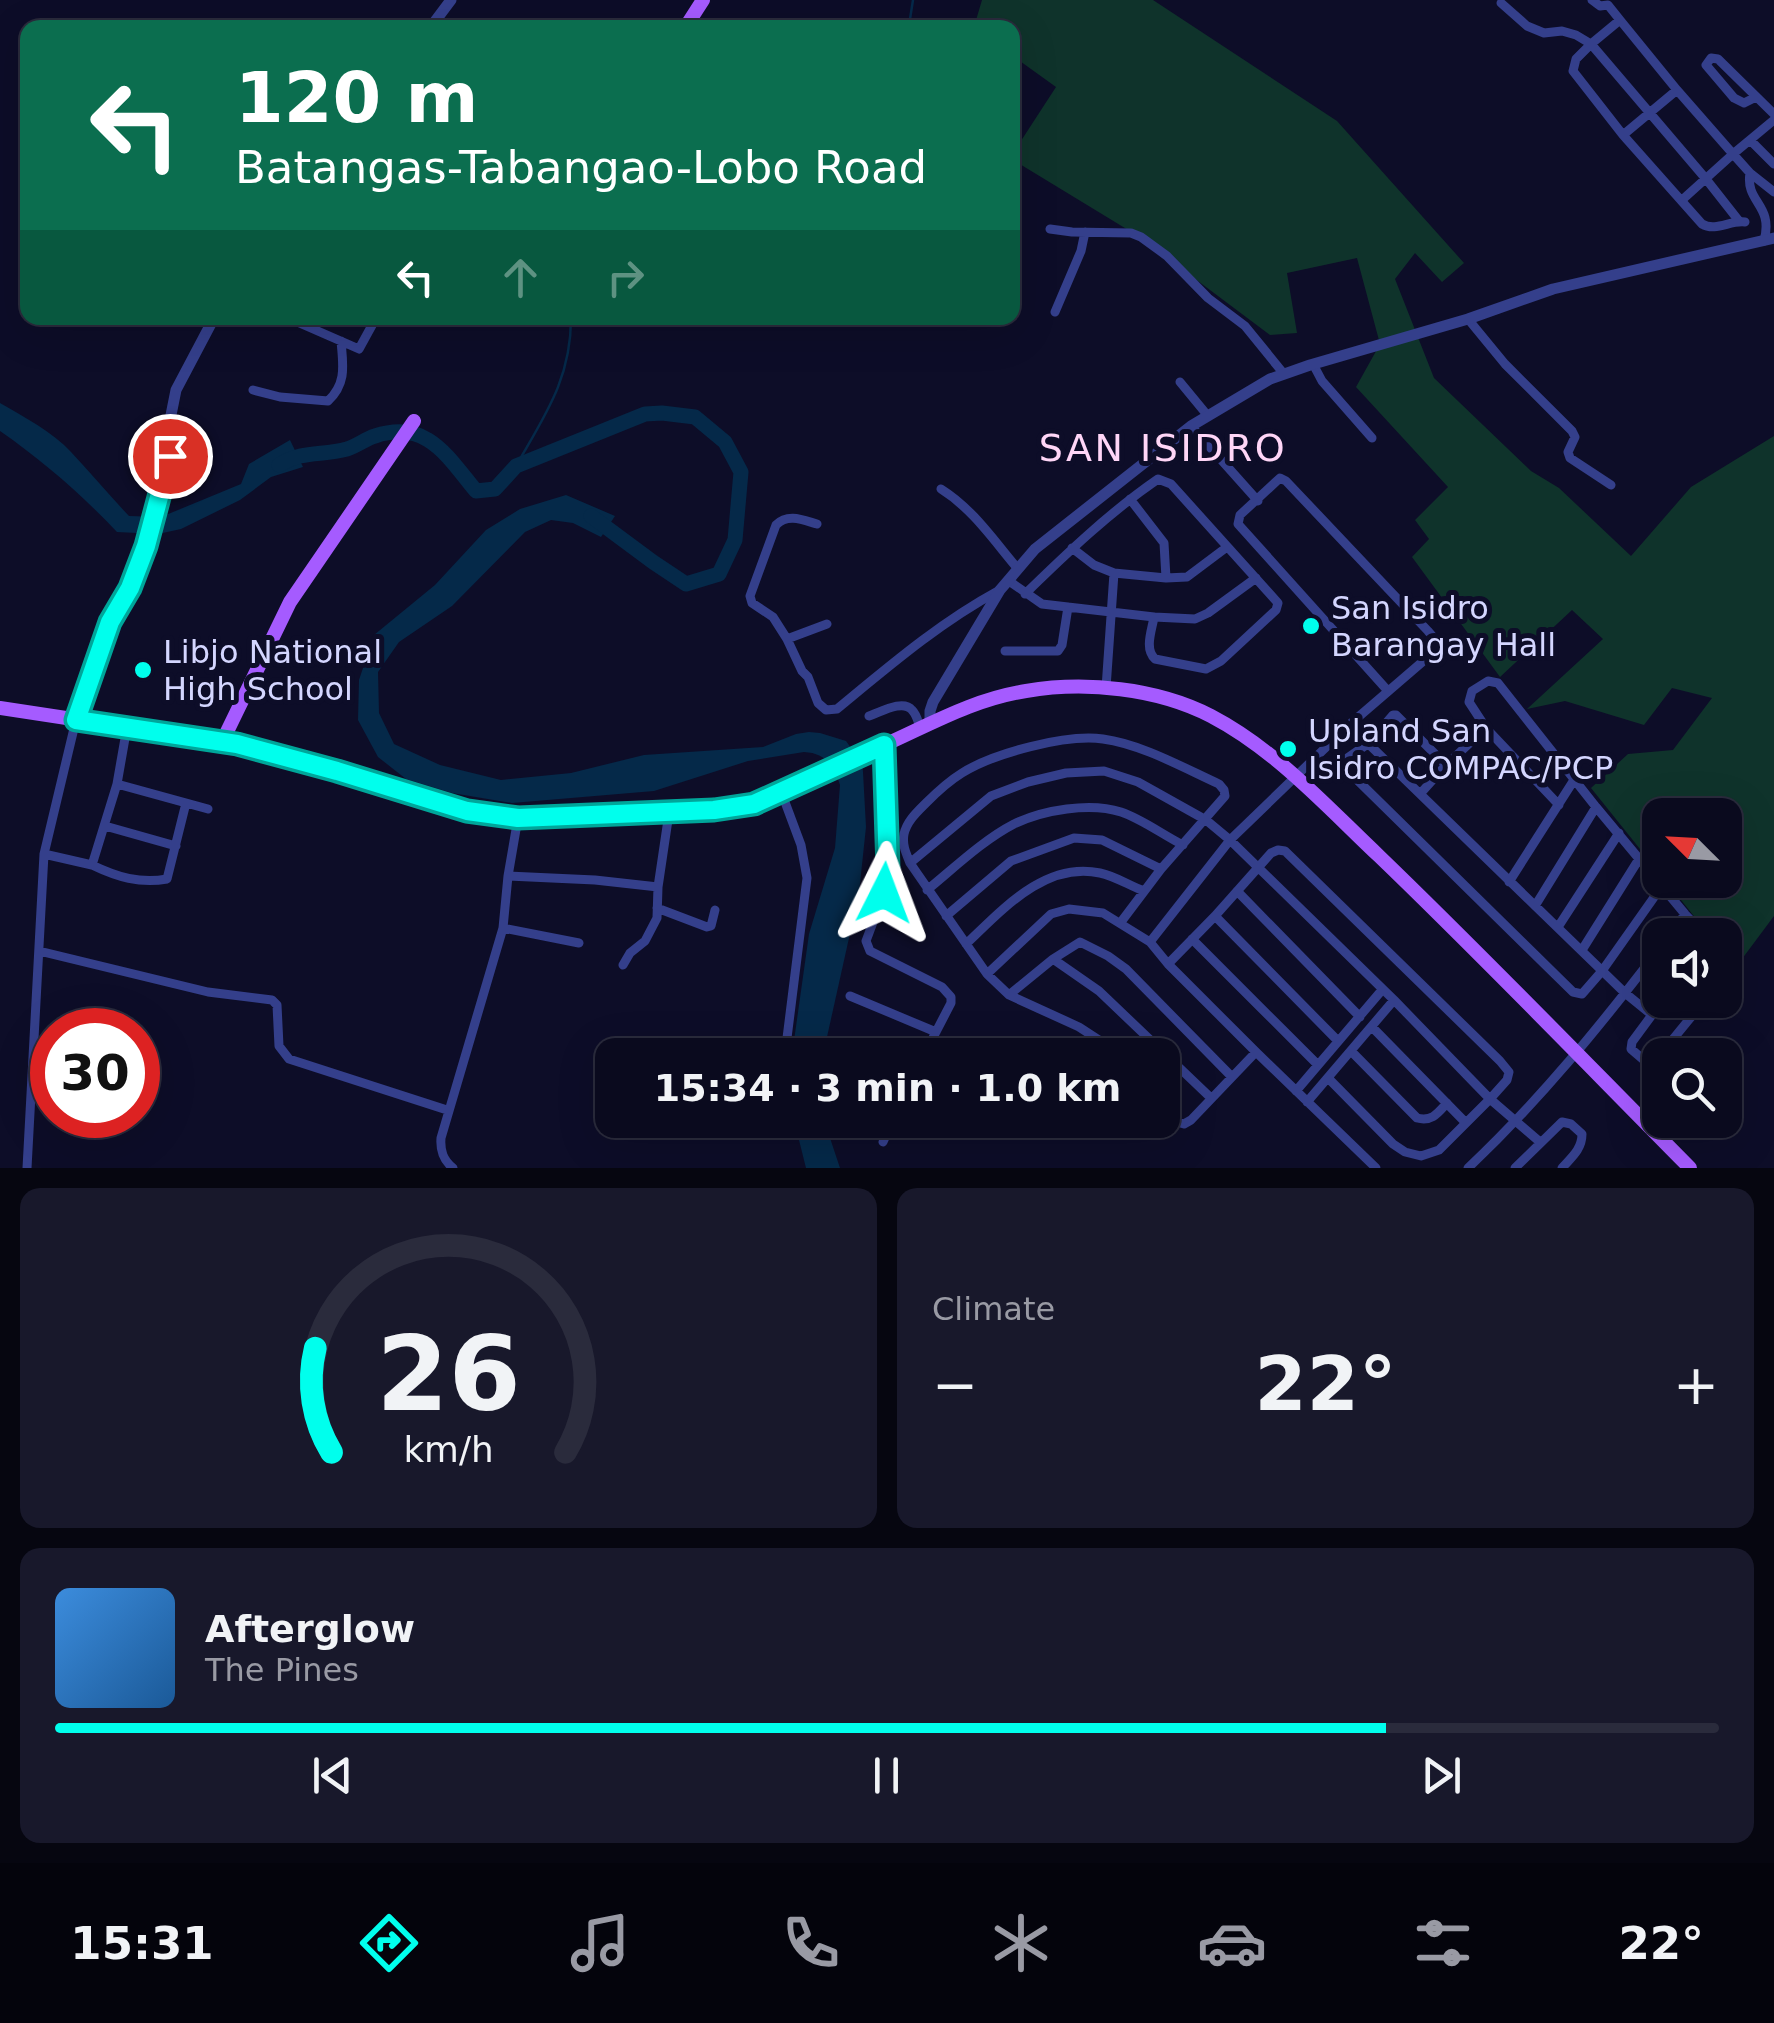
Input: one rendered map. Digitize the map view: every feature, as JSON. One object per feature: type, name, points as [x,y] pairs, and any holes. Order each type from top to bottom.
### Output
[{"type":"main road","points":[[222,742],[290,602],[414,421]]},
{"type":"main road","points":[[0,708],[222,742],[337,771],[467,811],[518,818],[668,813],[754,804],[974,704],[1025,691],[1106,688],[1160,697],[1208,714],[1251,739],[1294,776],[1436,911],[1690,1168]]},
{"type":"street","points":[[1592,0],[1600,6],[1610,2],[1677,90],[1750,173],[1774,192]]},
{"type":"street","points":[[1501,3],[1527,26],[1544,33],[1576,34],[1591,44],[1742,222],[1706,227],[1623,135],[1573,71],[1576,59],[1591,44],[1620,20]]},
{"type":"street","points":[[1682,200],[1774,117],[1756,97],[1718,59],[1707,61],[1706,65],[1734,98],[1744,102],[1756,97]]},
{"type":"street","points":[[1623,135],[1677,90]]},
{"type":"street","points":[[1750,140],[1774,164]]},
{"type":"street","points":[[869,716],[908,706],[925,725],[934,702],[1004,586],[1035,549],[1191,426],[1270,380],[1313,364],[1553,290],[1771,241],[1768,217],[1748,186],[1750,173]]},
{"type":"street","points":[[1050,229],[1131,233],[1151,244],[1208,298],[1245,326],[1284,374]]},
{"type":"street","points":[[1055,312],[1085,232]]},
{"type":"street","points":[[1468,319],[1505,364],[1572,431],[1575,437],[1568,452],[1570,458],[1611,485]]},
{"type":"street","points":[[27,1168],[44,854],[76,720],[110,622],[130,588],[146,546],[168,465],[173,401],[211,325]]},
{"type":"street","points":[[304,325],[359,350],[372,325]]},
{"type":"street","points":[[253,390],[280,397],[328,401],[344,375],[341,341]]},
{"type":"street","points":[[1313,364],[1322,381],[1372,438]]},
{"type":"street","points":[[1180,382],[1208,416]]},
{"type":"street","points":[[1191,426],[1258,501]]},
{"type":"street","points":[[1150,942],[1230,840],[1294,776],[1435,651],[1436,641],[1280,478],[1240,515],[1238,524],[1388,691]]},
{"type":"street","points":[[1025,594],[1072,548],[1158,479],[1171,484],[1278,603],[1276,610],[1221,661],[1206,669],[1155,659],[1149,647],[1154,617]]},
{"type":"street","points":[[941,489],[970,511],[1018,570]]},
{"type":"street","points":[[1130,498],[1164,544],[1166,578]]},
{"type":"street","points":[[818,524],[792,517],[776,524],[750,596],[752,604],[773,617],[788,639],[818,703],[826,710],[834,710],[921,641],[1004,586]]},
{"type":"street","points":[[1072,548],[1094,565],[1114,572],[1166,578],[1187,577],[1227,547]]},
{"type":"street","points":[[1106,688],[1114,572]]},
{"type":"street","points":[[1004,586],[1042,604],[1195,619],[1256,578]]},
{"type":"street","points":[[1004,652],[1058,651],[1068,608]]},
{"type":"street","points":[[788,639],[827,624]]},
{"type":"street","points":[[1559,805],[1486,728],[1469,702],[1472,692],[1493,680],[1498,683],[1642,862]]},
{"type":"street","points":[[1446,765],[1396,715],[1346,759],[1345,768],[1573,992],[1582,994],[1602,971],[1654,898]]},
{"type":"street","points":[[1350,725],[1642,1007]]},
{"type":"street","points":[[92,865],[117,784],[127,727]]},
{"type":"street","points":[[1420,794],[1486,728]]},
{"type":"street","points":[[1096,1038],[1008,995],[987,974],[910,863],[903,846],[904,831],[936,793],[962,772],[1010,752],[1075,739],[1104,739],[1136,749],[1219,784],[1225,796],[1121,922]]},
{"type":"street","points":[[884,745],[888,869],[867,946],[950,994],[951,1003],[933,1038]]},
{"type":"street","points":[[910,863],[991,796],[1028,782],[1066,773],[1104,771],[1138,782],[1206,820],[1230,840],[1490,1099],[1540,1142]]},
{"type":"street","points":[[1509,882],[1574,780]]},
{"type":"street","points":[[117,784],[208,809]]},
{"type":"street","points":[[782,794],[801,845],[806,878],[787,1038]]},
{"type":"street","points":[[44,854],[92,865],[130,880],[168,878],[186,803]]},
{"type":"street","points":[[927,890],[1014,824],[1071,809],[1096,806],[1124,812],[1182,846]]},
{"type":"street","points":[[1535,906],[1596,807]]},
{"type":"street","points":[[623,966],[630,953],[650,934],[656,918],[668,813]]},
{"type":"street","points":[[453,1168],[440,1151],[441,1138],[504,928],[518,818]]},
{"type":"street","points":[[105,826],[176,846]]},
{"type":"street","points":[[1558,926],[1619,833]]},
{"type":"street","points":[[946,916],[1011,861],[1074,838],[1102,840],[1161,869]]},
{"type":"street","points":[[1168,964],[1270,853],[1286,850],[1509,1072],[1490,1099],[1439,1150],[1420,1156],[1393,1144],[1328,1078]]},
{"type":"street","points":[[1582,950],[1639,858]]},
{"type":"street","points":[[966,944],[1038,882],[1077,872],[1100,873],[1144,892]]},
{"type":"street","points":[[508,876],[658,887]]},
{"type":"street","points":[[1237,891],[1360,1017]]},
{"type":"street","points":[[1672,898],[1689,918]]},
{"type":"street","points":[[657,908],[707,927],[711,926],[715,910]]},
{"type":"street","points":[[987,974],[1051,914],[1068,909],[1104,913],[1150,942],[1376,1168]]},
{"type":"street","points":[[1682,918],[1685,914]]},
{"type":"street","points":[[1215,916],[1338,1041]]},
{"type":"street","points":[[504,928],[579,943]]},
{"type":"street","points":[[1192,939],[1318,1065]]},
{"type":"street","points":[[1008,995],[1080,942],[1126,970],[1232,1076]]},
{"type":"street","points":[[39,951],[208,992],[272,1000],[277,1004],[279,1046],[288,1059],[448,1110]]},
{"type":"street","points":[[1053,959],[1099,991],[1211,1098]]},
{"type":"street","points":[[1468,1168],[1516,1123],[1577,1054],[1642,971]]},
{"type":"street","points":[[1296,1091],[1382,990]]},
{"type":"street","points":[[850,996],[936,1032]]},
{"type":"street","points":[[1308,1102],[1394,1000]]},
{"type":"street","points":[[1642,1058],[1632,1049],[1632,1042],[1649,1018]]},
{"type":"street","points":[[1674,1038],[1690,1018]]},
{"type":"street","points":[[1372,1027],[1466,1123]]},
{"type":"street","points":[[1351,1051],[1417,1118],[1436,1116],[1447,1103]]},
{"type":"street","points":[[1180,1123],[1191,1120],[1256,1052]]},
{"type":"street","points":[[1516,1168],[1562,1122],[1582,1134],[1579,1150],[1562,1168]]},
{"type":"street","points":[[883,1142],[885,1138]]},
{"type":"green space","points":[[982,0],[1153,0],[1337,121],[1464,263],[1442,282],[1415,253],[1395,279],[1434,378],[1531,471],[1559,488],[1631,556],[1691,487],[1774,436],[1774,916],[1742,959],[1742,918],[1695,918],[1679,898],[1742,898],[1742,798],[1642,798],[1642,852],[1591,788],[1628,754],[1673,750],[1712,698],[1672,688],[1644,725],[1565,701],[1527,709],[1603,639],[1572,610],[1500,677],[1412,557],[1429,539],[1415,520],[1448,487],[1356,387],[1380,344],[1357,258],[1287,273],[1297,333],[1270,335],[1138,236],[1020,164],[1020,142],[1056,87],[1020,61],[1020,20],[976,20]]},
{"type":"water","points":[[0,403],[64,445],[129,516],[161,517],[241,484],[249,464],[290,440],[303,467],[271,477],[240,500],[181,529],[158,534],[117,532],[61,478],[0,431]]},
{"type":"water","points":[[566,495],[615,516],[601,537],[573,523],[551,520],[525,532],[452,606],[399,642],[378,672],[379,713],[394,744],[440,765],[501,780],[571,773],[644,755],[763,747],[809,732],[846,741],[862,763],[866,827],[859,893],[827,1038],[794,1038],[809,934],[835,848],[840,785],[832,766],[823,758],[804,752],[748,761],[654,791],[512,803],[452,793],[406,779],[378,757],[358,720],[359,680],[374,635],[435,585],[486,530],[520,509]]},
{"type":"water","points":[[798,1138],[830,1138],[840,1168],[806,1168]]},
{"type":"waterway","points":[[909,20],[913,0]]},
{"type":"waterway","points":[[516,466],[561,378],[571,325]]},
{"type":"waterway","points":[[279,465],[304,455],[347,449],[375,436],[409,432],[434,444],[476,491],[495,489],[516,466],[645,414],[662,413],[695,417],[725,442],[741,472],[735,540],[719,574],[686,584],[591,516]]},
{"type":"place","name":"San Isidro Barangay Hall","points":[[1311,626]]},
{"type":"place","name":"Libjo National High School","points":[[143,670]]},
{"type":"place","name":"Upland San Isidro COMPAC/PCP","points":[[1288,749]]},
{"type":"district","name":"SAN ISIDRO","points":[[1163,448]]},
{"type":"route","points":[[170,456],[146,546],[130,588],[110,622],[76,720],[237,744],[467,811],[518,818],[714,810],[754,804],[884,745],[888,869],[884,893]]}]
